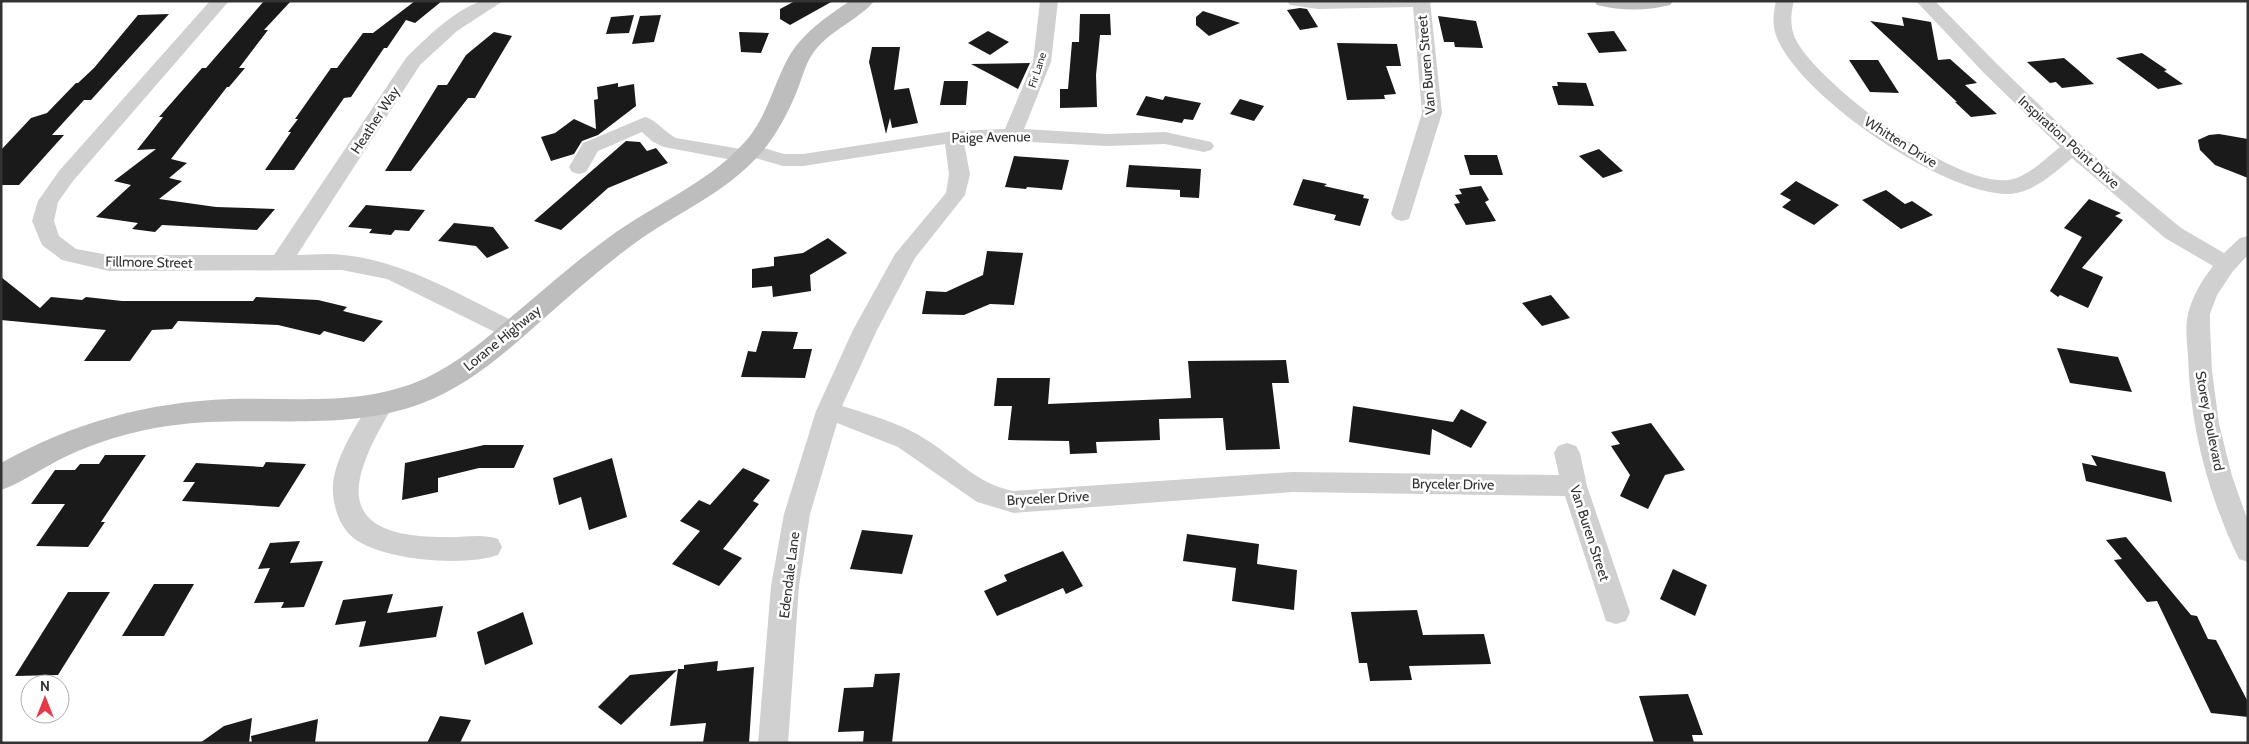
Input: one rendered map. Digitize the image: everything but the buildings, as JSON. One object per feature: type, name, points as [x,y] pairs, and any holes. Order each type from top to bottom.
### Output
[{"type":"street","name":"Fillmore Street","points":[[220,1],[66,176],[48,201],[43,221],[50,240],[70,255],[110,263],[342,262],[372,267],[396,274],[513,330]]},
{"type":"street","name":"Heather Way","points":[[280,263],[413,62],[432,41],[454,24],[494,1]]},
{"type":"street","name":"Lorane Highway","points":[[1,478],[30,460],[74,439],[112,426],[151,417],[192,412],[234,410],[344,411],[381,405],[436,386],[460,372],[605,253],[662,212],[719,176],[747,153],[776,115],[798,59],[807,46],[829,26],[864,1]]},
{"type":"street","name":"Fir Lane","points":[[1012,135],[1042,62],[1049,1]]},
{"type":"street","points":[[1296,1],[1318,4],[1421,2]]},
{"type":"street","points":[[1604,1],[1631,5],[1663,1]]},
{"type":"street","name":"Whitten Drive","points":[[1785,1],[1781,20],[1787,40],[1808,70],[1829,91],[1868,122],[1905,147],[1941,167],[1968,180],[1999,187],[2010,187],[2022,183],[2045,170],[2072,146]]},
{"type":"street","name":"Inspiration Point Drive","points":[[1925,1],[1990,69],[2072,146],[2173,233],[2226,265]]},
{"type":"street","name":"Van Buren Street","points":[[1402,214],[1432,113],[1421,2]]},
{"type":"street","name":"Paige Avenue","points":[[579,167],[590,147],[645,123],[660,138],[671,143],[747,153],[783,160],[803,160],[953,137],[1012,135],[1107,140],[1165,138],[1204,146]]},
{"type":"street","points":[[828,411],[865,330],[906,254],[955,195],[959,187],[961,178],[959,159],[953,137]]},
{"type":"street","name":"Storey Boulevard","points":[[2248,242],[2226,265],[2206,296],[2198,316],[2199,377],[2215,457],[2232,518],[2248,551]]},
{"type":"street","points":[[381,405],[351,464],[346,485],[346,502],[352,517],[364,531],[381,540],[403,546],[427,550],[489,547]]},
{"type":"street","name":"Bryceler Drive","points":[[828,411],[886,431],[917,446],[977,491],[1007,501],[1292,482],[1574,486]]},
{"type":"street","name":"Edendale Lane","points":[[773,743],[785,586],[797,514],[828,411]]},
{"type":"street","name":"Van Buren Street","points":[[1567,453],[1574,486],[1616,612]]}]
